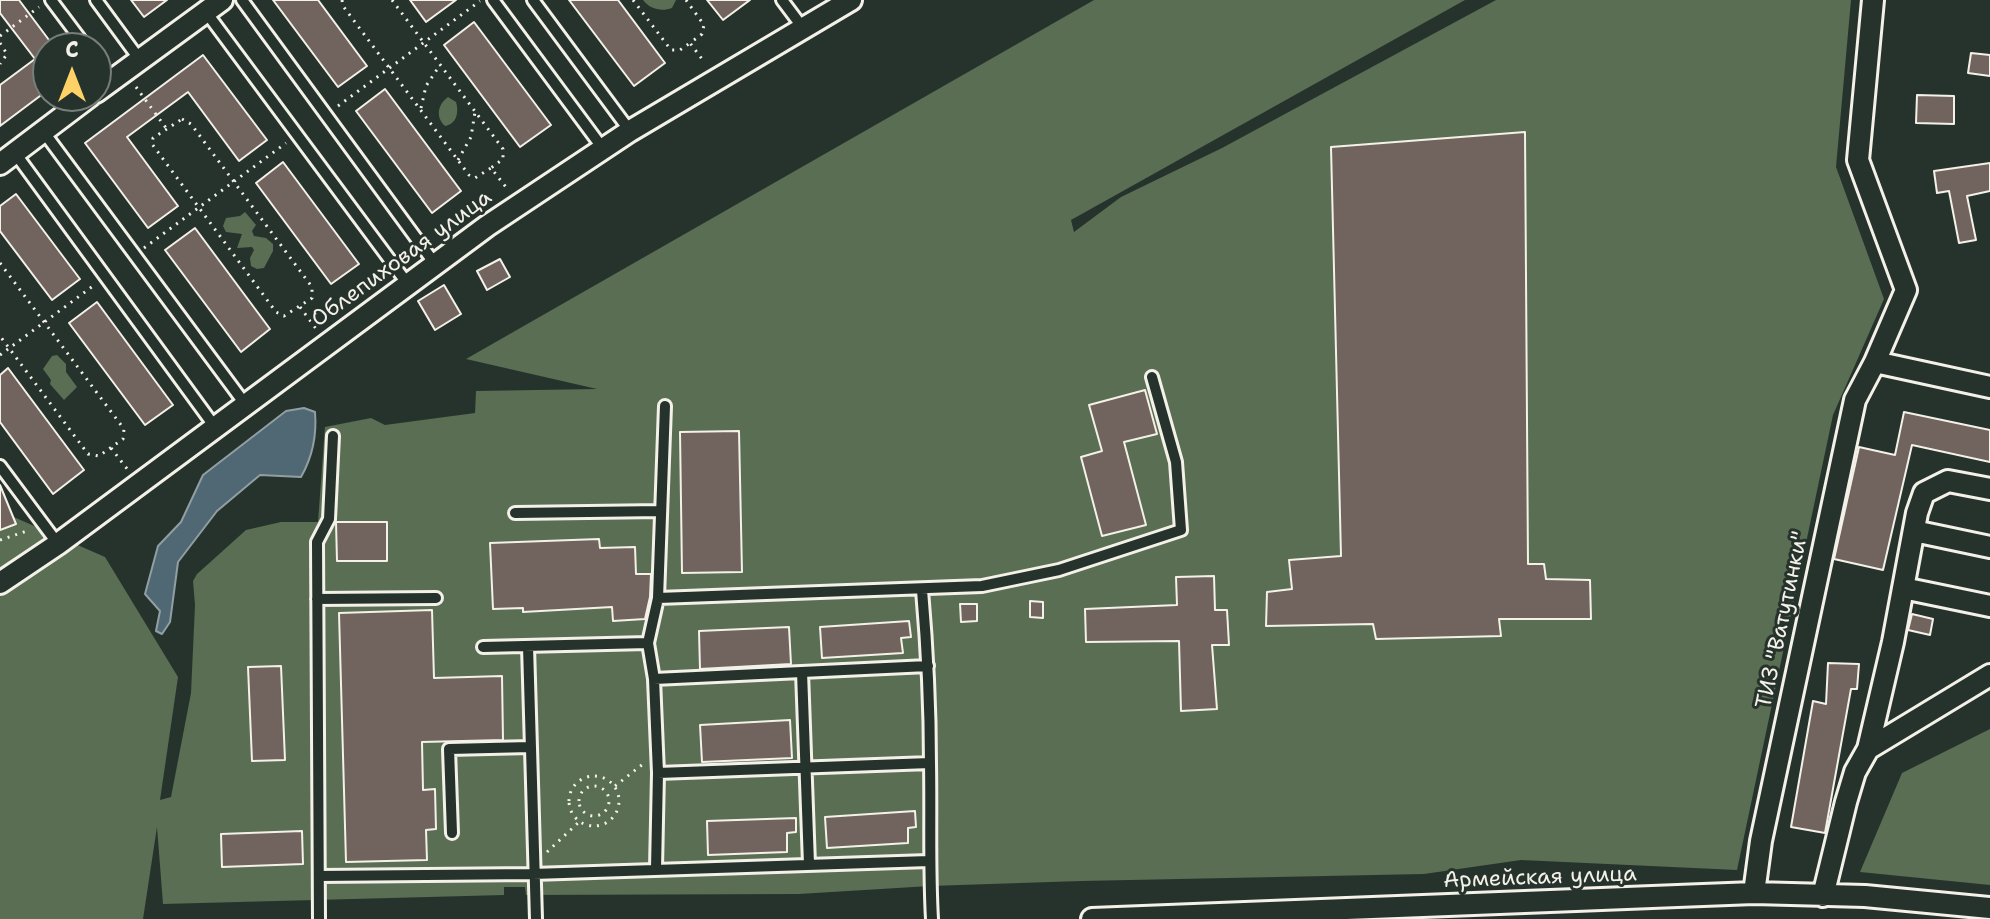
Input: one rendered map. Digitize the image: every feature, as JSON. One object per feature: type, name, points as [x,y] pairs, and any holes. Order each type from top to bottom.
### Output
[{"type":"street","name":"ТИЗ \"Ватутинки\"","points":[[1754,893],[1761,841],[1855,400],[1906,290],[1858,160],[1873,0]]},
{"type":"street","name":"Облепиховая улица","points":[[0,583],[58,544],[407,283],[518,204],[630,131],[803,28],[839,3]]},
{"type":"street","points":[[118,76],[214,6]]},
{"type":"street","points":[[7,158],[69,112]]},
{"type":"street","points":[[1875,362],[1990,387]]},
{"type":"street","points":[[1823,896],[1855,772],[1868,749],[1924,493],[1948,481],[1990,489]]},
{"type":"street","points":[[1914,531],[1990,547]]},
{"type":"street","points":[[1903,588],[1990,606]]},
{"type":"street","points":[[1868,749],[1990,675]]},
{"type":"street","name":"Армейская улица","points":[[1092,919],[1580,910],[1754,893],[1865,896],[1990,908]]},
{"type":"lane","points":[[50,0],[75,32]]},
{"type":"lane","points":[[96,0],[118,76]]},
{"type":"lane","points":[[242,0],[435,264]]},
{"type":"lane","points":[[493,0],[604,150]]},
{"type":"lane","points":[[533,0],[630,131]]},
{"type":"lane","points":[[782,0],[803,28]]},
{"type":"lane","points":[[214,6],[297,135],[407,283]]},
{"type":"lane","points":[[43,131],[245,404]]},
{"type":"lane","points":[[7,158],[215,427]]},
{"type":"lane","points":[[658,598],[982,586],[1059,570],[1181,530],[1176,462],[1152,377]]},
{"type":"lane","points":[[656,868],[658,773],[654,679],[648,643],[658,598],[665,406]]},
{"type":"lane","points":[[319,919],[317,542],[329,519],[333,436]]},
{"type":"lane","points":[[0,466],[58,544]]},
{"type":"lane","points":[[515,513],[661,511]]},
{"type":"lane","points":[[922,590],[928,666],[932,919]]},
{"type":"lane","points":[[317,599],[436,598]]},
{"type":"lane","points":[[483,647],[648,643]]},
{"type":"lane","points":[[528,646],[532,870],[536,919]]},
{"type":"lane","points":[[654,679],[928,666]]},
{"type":"lane","points":[[802,672],[809,864]]},
{"type":"lane","points":[[452,833],[449,749],[530,747]]},
{"type":"lane","points":[[658,773],[930,763]]},
{"type":"lane","points":[[319,876],[929,861]]},
{"type":"path","points":[[0,36],[50,0]]},
{"type":"path","points":[[342,0],[343,6],[458,160],[472,177],[479,176],[503,159],[504,152],[392,0]]},
{"type":"path","points":[[326,114],[481,0]]},
{"type":"path","points":[[633,0],[671,50],[680,50],[702,34],[704,25],[686,0]]},
{"type":"path","points":[[0,43],[7,54],[0,64]]},
{"type":"path","points":[[690,43],[717,79]]},
{"type":"path","points":[[421,111],[426,86],[440,65]]},
{"type":"path","points":[[118,76],[166,128]]},
{"type":"path","points":[[458,160],[471,137],[475,111]]},
{"type":"path","points":[[187,119],[234,182],[312,287],[312,298],[284,316],[279,315],[199,208],[152,144],[153,138],[178,120],[187,119]]},
{"type":"path","points":[[135,255],[297,135]]},
{"type":"path","points":[[491,168],[518,204]]},
{"type":"path","points":[[0,263],[124,429],[123,439],[99,456],[88,454],[0,336]]},
{"type":"path","points":[[0,355],[101,280]]},
{"type":"path","points":[[300,307],[327,343]]},
{"type":"path","points":[[111,448],[138,484]]},
{"type":"path","points":[[0,540],[44,525]]},
{"type":"path","points":[[615,786],[657,752]]},
{"type":"path","points":[[602,777],[615,786],[620,801],[615,816],[602,826],[579,822],[569,801],[579,781],[602,777]]},
{"type":"path","points":[[594,786],[603,789],[609,801],[607,810],[594,816],[582,810],[579,801],[586,789],[594,786]]},
{"type":"path","points":[[532,870],[579,822]]},
{"type":"green space","points":[[643,0],[676,0],[672,8],[660,10]]},
{"type":"green space","points":[[1094,0],[1465,0],[1071,220],[1074,232],[1121,197],[1222,148],[1496,0],[1851,0],[1836,167],[1884,299],[1833,415],[1737,870],[1521,860],[1424,874],[1081,881],[799,894],[526,895],[525,887],[504,887],[504,895],[163,904],[157,827],[143,919],[0,919],[0,511],[105,557],[178,677],[160,800],[171,797],[191,693],[195,605],[193,581],[246,530],[281,522],[318,522],[325,427],[371,418],[385,425],[475,413],[476,391],[597,389],[466,359]]},
{"type":"green space","points":[[448,97],[456,102],[457,113],[455,120],[445,126],[439,111]]},
{"type":"green space","points":[[245,212],[256,225],[252,231],[254,236],[266,238],[273,244],[273,251],[264,268],[251,266],[252,247],[237,248],[242,234],[226,232],[223,226],[226,218]]},
{"type":"green space","points":[[57,355],[66,364],[66,372],[77,387],[64,400],[50,384],[51,380],[43,369],[52,356]]},
{"type":"green space","points":[[1990,729],[1990,885],[1860,872],[1902,773]]},
{"type":"water","points":[[304,408],[315,412],[315,429],[309,461],[301,477],[260,475],[217,511],[178,562],[170,622],[162,634],[156,631],[160,611],[145,594],[158,546],[181,522],[203,475],[286,411]]},
{"type":"building","points":[[0,0],[19,0],[43,32],[32,32],[32,55],[0,13]]},
{"type":"building","points":[[131,0],[167,0],[144,17]]},
{"type":"building","points":[[273,0],[318,0],[367,66],[338,87]]},
{"type":"building","points":[[410,0],[456,0],[426,22]]},
{"type":"building","points":[[569,0],[618,0],[665,63],[634,86]]},
{"type":"building","points":[[707,0],[750,0],[723,20]]},
{"type":"building","points":[[474,22],[551,125],[520,147],[444,45]]},
{"type":"building","points":[[1971,53],[1990,55],[1990,76],[1968,73]]},
{"type":"building","points":[[203,55],[267,140],[239,161],[188,92],[127,137],[178,206],[148,228],[85,143]]},
{"type":"building","points":[[32,61],[32,102],[0,126],[0,85]]},
{"type":"building","points":[[385,89],[461,191],[432,213],[356,111]]},
{"type":"building","points":[[1917,95],[1954,96],[1954,124],[1916,123]]},
{"type":"building","points":[[1525,132],[1528,564],[1544,564],[1546,579],[1590,580],[1591,619],[1499,619],[1501,636],[1376,639],[1373,624],[1266,626],[1267,592],[1292,589],[1289,560],[1341,556],[1331,147]]},
{"type":"building","points":[[283,162],[359,264],[331,284],[256,183]]},
{"type":"building","points":[[1990,163],[1990,191],[1967,196],[1976,240],[1959,243],[1949,191],[1937,193],[1934,171]]},
{"type":"building","points":[[16,194],[80,279],[52,300],[0,231],[0,206]]},
{"type":"building","points":[[195,228],[270,329],[241,352],[165,250]]},
{"type":"building","points":[[500,259],[510,277],[487,290],[477,271]]},
{"type":"building","points":[[444,285],[461,314],[435,330],[418,301]]},
{"type":"building","points":[[97,302],[173,405],[145,425],[69,323]]},
{"type":"building","points":[[8,368],[84,470],[53,494],[0,422],[0,375]]},
{"type":"building","points":[[1145,390],[1157,434],[1124,442],[1146,525],[1102,536],[1081,457],[1102,451],[1089,405]]},
{"type":"building","points":[[1904,412],[1990,430],[1990,462],[1912,445],[1883,570],[1834,559],[1859,447],[1895,455]]},
{"type":"building","points":[[739,431],[742,572],[682,573],[680,432]]},
{"type":"building","points":[[0,485],[16,524],[0,530]]},
{"type":"building","points":[[336,522],[387,522],[387,561],[337,561]]},
{"type":"building","points":[[599,539],[600,548],[635,547],[636,574],[651,574],[645,619],[613,621],[612,607],[523,612],[523,608],[493,609],[490,543]]},
{"type":"building","points":[[1214,576],[1215,610],[1227,610],[1229,645],[1212,645],[1217,709],[1181,711],[1179,641],[1086,642],[1085,609],[1177,605],[1176,577]]},
{"type":"building","points":[[1030,601],[1043,602],[1043,618],[1030,617]]},
{"type":"building","points":[[960,604],[977,604],[977,621],[961,622]]},
{"type":"building","points":[[432,610],[434,678],[502,676],[503,740],[422,742],[423,790],[435,789],[436,829],[426,830],[427,860],[346,862],[339,613]]},
{"type":"building","points":[[1912,614],[1933,619],[1930,635],[1908,630]]},
{"type":"building","points":[[909,621],[911,637],[901,638],[903,653],[822,658],[820,627]]},
{"type":"building","points":[[789,627],[791,664],[700,669],[699,631]]},
{"type":"building","points":[[1828,663],[1859,664],[1857,689],[1851,689],[1825,833],[1791,827],[1813,701],[1826,704]]},
{"type":"building","points":[[281,666],[285,760],[252,761],[248,667]]},
{"type":"building","points":[[790,720],[792,758],[702,762],[700,725]]},
{"type":"building","points":[[915,811],[916,827],[908,828],[908,843],[827,848],[825,817]]},
{"type":"building","points":[[796,818],[796,832],[787,833],[787,852],[708,855],[707,821]]},
{"type":"building","points":[[302,831],[303,864],[222,867],[221,834]]}]
